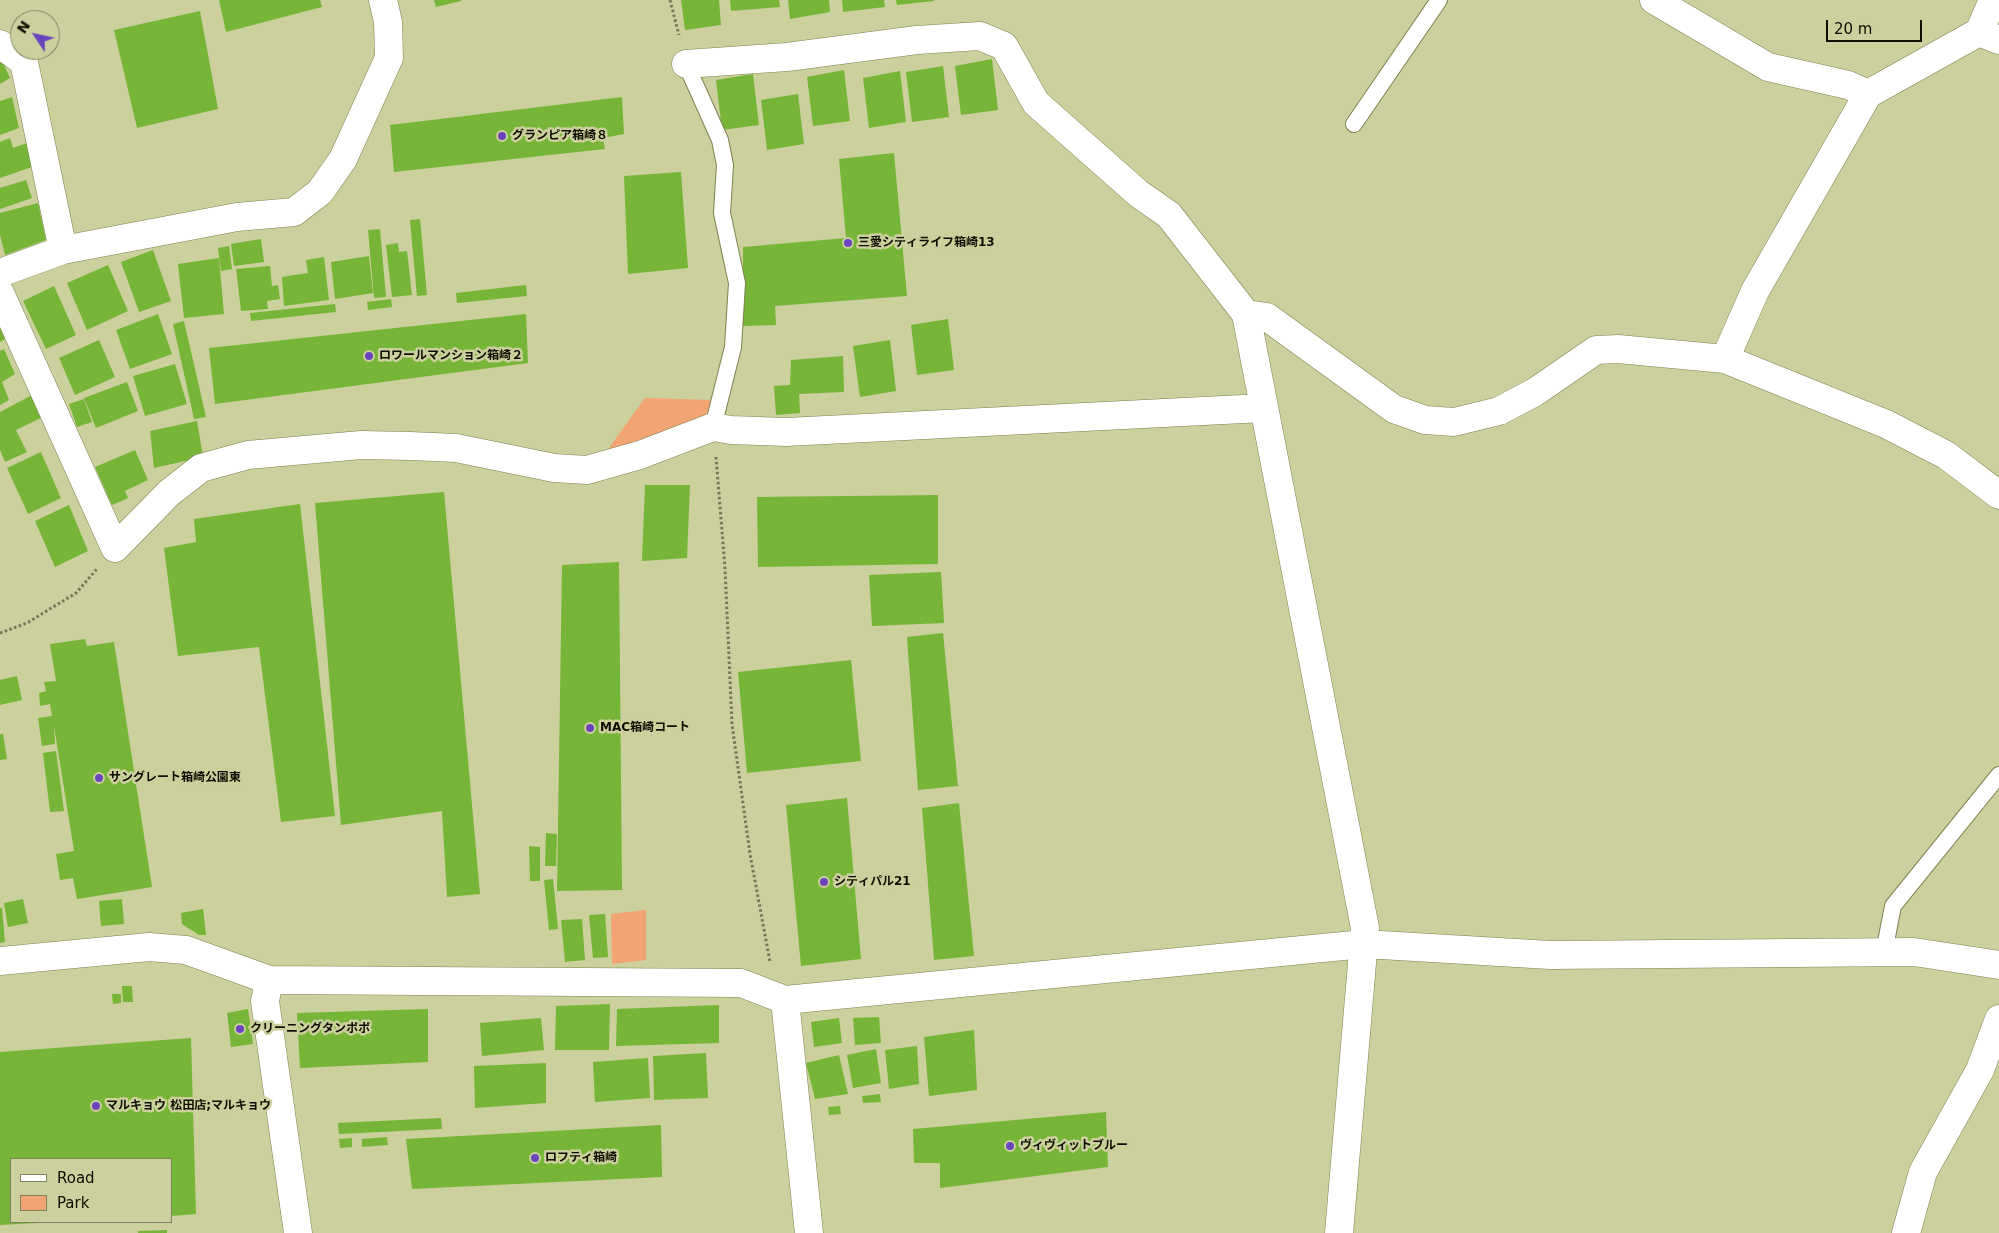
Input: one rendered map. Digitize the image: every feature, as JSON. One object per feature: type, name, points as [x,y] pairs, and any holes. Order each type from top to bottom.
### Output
[{"type":"street","points":[[0,274],[63,250],[237,217],[294,212],[320,192],[343,158],[389,58],[388,22],[384,0]]},
{"type":"street","points":[[1654,0],[1768,67],[1848,85],[1868,94]]},
{"type":"street","points":[[1725,359],[1755,291],[1868,94],[1989,36],[1992,0]]},
{"type":"street","points":[[686,64],[787,57],[917,40],[980,36],[1004,46],[1036,102],[1139,194],[1169,215],[1246,314],[1365,928],[1339,1233]]},
{"type":"street","points":[[0,44],[24,62],[63,250]]},
{"type":"street","points":[[0,292],[115,548],[169,492],[201,468],[248,455],[361,445],[420,446],[456,448],[554,468],[587,470],[640,455],[713,427],[731,430],[786,432],[1263,408]]},
{"type":"street","points":[[1246,314],[1267,317],[1394,409],[1425,420],[1454,422],[1499,410],[1535,392],[1596,350],[1618,350],[1725,359],[1886,424],[1946,455],[1999,494]]},
{"type":"street","points":[[0,961],[149,947],[186,950],[210,957],[269,980],[741,983],[785,1000],[1364,944],[1550,955],[1914,952],[1999,965]]},
{"type":"street","points":[[269,980],[265,1002],[266,1011],[298,1233]]},
{"type":"street","points":[[785,1000],[809,1233]]},
{"type":"street","points":[[1906,1233],[1924,1172],[1980,1070],[1999,1019]]},
{"type":"lane","points":[[1354,124],[1439,0]]},
{"type":"lane","points":[[686,64],[720,140],[725,165],[722,213],[738,283],[734,347],[713,427]]},
{"type":"lane","points":[[1884,952],[1893,906],[1999,775]]},
{"type":"path","points":[[670,0],[686,64]]},
{"type":"path","points":[[713,427],[725,568],[732,724],[750,854],[773,976],[785,1000]]},
{"type":"path","points":[[0,633],[27,623],[76,593],[115,548]]},
{"type":"green space","points":[[645,398],[714,400],[703,419],[659,438],[606,452]]},
{"type":"green space","points":[[646,910],[646,960],[612,964],[611,914]]},
{"type":"building","points":[[219,0],[320,0],[322,7],[226,32]]},
{"type":"building","points":[[434,0],[461,0],[461,1],[436,7]]},
{"type":"building","points":[[681,0],[719,0],[721,25],[685,30]]},
{"type":"building","points":[[730,0],[779,0],[780,7],[731,11]]},
{"type":"building","points":[[788,0],[829,0],[830,12],[790,19]]},
{"type":"building","points":[[842,0],[884,0],[885,7],[843,12]]},
{"type":"building","points":[[896,0],[934,0],[934,1],[897,5]]},
{"type":"building","points":[[200,11],[218,109],[137,128],[114,30]]},
{"type":"building","points":[[0,56],[10,78],[0,84]]},
{"type":"building","points":[[992,59],[998,110],[961,115],[955,66]]},
{"type":"building","points":[[943,66],[949,117],[912,122],[906,72]]},
{"type":"building","points":[[844,70],[850,121],[813,126],[807,77]]},
{"type":"building","points":[[900,71],[906,122],[869,128],[863,78]]},
{"type":"building","points":[[753,74],[759,125],[722,130],[716,80]]},
{"type":"building","points":[[798,94],[804,144],[767,150],[761,100]]},
{"type":"building","points":[[12,97],[19,128],[0,135],[0,101]]},
{"type":"building","name":"グランピア箱崎８","points":[[622,97],[624,134],[603,138],[605,149],[394,172],[390,125]]},
{"type":"building","points":[[10,138],[13,148],[27,143],[32,167],[0,178],[0,142]]},
{"type":"building","name":"三愛シティライフ箱崎13","points":[[894,153],[907,296],[775,306],[776,325],[743,326],[743,247],[846,238],[839,159]]},
{"type":"building","points":[[681,172],[688,268],[628,274],[624,176]]},
{"type":"building","points":[[26,180],[32,198],[0,209],[0,188]]},
{"type":"building","points":[[38,203],[46,240],[5,255],[0,235],[0,213]]},
{"type":"building","points":[[420,219],[427,295],[417,296],[410,220]]},
{"type":"building","points":[[380,229],[386,297],[374,298],[368,230]]},
{"type":"building","points":[[261,239],[264,262],[234,266],[231,244]]},
{"type":"building","points":[[398,243],[399,252],[407,251],[412,295],[392,297],[386,245]]},
{"type":"building","points":[[229,246],[232,269],[221,271],[218,248]]},
{"type":"building","points":[[153,250],[171,301],[139,312],[121,262]]},
{"type":"building","points":[[369,256],[373,293],[335,299],[331,262]]},
{"type":"building","points":[[324,257],[329,300],[284,306],[282,277],[308,273],[306,260]]},
{"type":"building","points":[[219,258],[224,314],[184,318],[178,264]]},
{"type":"building","points":[[108,265],[128,311],[87,330],[67,283]]},
{"type":"building","points":[[270,266],[272,286],[278,285],[280,299],[267,301],[268,309],[241,311],[236,269]]},
{"type":"building","points":[[526,285],[527,296],[457,303],[456,293]]},
{"type":"building","points":[[54,286],[76,335],[46,349],[23,301]]},
{"type":"building","points":[[391,299],[392,307],[368,310],[367,302]]},
{"type":"building","points":[[335,304],[336,312],[251,321],[250,313]]},
{"type":"building","points":[[158,314],[172,354],[130,369],[116,330]]},
{"type":"building","name":"ロワールマンション箱崎２","points":[[526,314],[528,363],[215,404],[209,348]]},
{"type":"building","points":[[0,319],[9,337],[0,342]]},
{"type":"building","points":[[948,319],[954,370],[917,375],[911,325]]},
{"type":"building","points":[[184,321],[206,417],[194,419],[173,324]]},
{"type":"building","points":[[99,340],[115,377],[75,395],[59,358]]},
{"type":"building","points":[[890,340],[896,391],[860,397],[853,346]]},
{"type":"building","points":[[4,349],[15,374],[2,382],[9,400],[0,405],[0,351]]},
{"type":"building","points":[[843,356],[844,392],[799,394],[800,413],[776,415],[774,386],[790,385],[791,360]]},
{"type":"building","points":[[175,364],[187,404],[145,416],[133,376]]},
{"type":"building","points":[[127,382],[138,411],[96,428],[84,398]]},
{"type":"building","points":[[32,395],[43,417],[16,430],[27,452],[5,462],[0,450],[0,412]]},
{"type":"building","points":[[84,399],[92,422],[77,427],[69,404]]},
{"type":"building","points":[[197,421],[203,457],[154,468],[150,431]]},
{"type":"building","points":[[135,450],[148,480],[125,491],[128,498],[112,505],[95,467]]},
{"type":"building","points":[[41,452],[61,498],[28,514],[7,468]]},
{"type":"building","points":[[645,485],[690,485],[687,558],[642,561]]},
{"type":"building","points":[[444,492],[480,894],[447,897],[442,811],[341,825],[315,503]]},
{"type":"building","points":[[938,495],[938,564],[758,567],[757,497]]},
{"type":"building","points":[[300,504],[335,816],[281,822],[259,647],[178,656],[164,548],[196,542],[194,519]]},
{"type":"building","points":[[69,505],[88,551],[55,567],[35,521]]},
{"type":"building","name":"MAC箱崎コート","points":[[619,562],[622,890],[557,891],[562,565]]},
{"type":"building","points":[[941,572],[944,623],[872,626],[869,575]]},
{"type":"building","points":[[943,633],[958,786],[918,790],[907,637]]},
{"type":"building","name":"サングレート箱崎公園東","points":[[85,639],[87,646],[114,642],[152,887],[77,899],[73,878],[60,880],[56,854],[74,851],[54,726],[55,744],[42,746],[38,718],[52,716],[50,704],[40,706],[39,693],[46,691],[44,682],[56,681],[50,644]]},
{"type":"building","points":[[851,660],[861,761],[747,773],[738,672]]},
{"type":"building","points":[[17,676],[22,700],[0,705],[0,680]]},
{"type":"building","points":[[0,734],[3,734],[7,759],[0,760]]},
{"type":"building","points":[[56,751],[64,811],[50,812],[43,753]]},
{"type":"building","name":"シティパル21","points":[[847,798],[861,959],[801,966],[786,805]]},
{"type":"building","points":[[959,803],[974,956],[934,960],[922,808]]},
{"type":"building","points":[[546,833],[557,834],[556,866],[545,866]]},
{"type":"building","points":[[529,846],[540,847],[540,881],[530,881]]},
{"type":"building","points":[[553,879],[558,929],[549,930],[544,880]]},
{"type":"building","points":[[23,899],[28,923],[8,927],[4,903]]},
{"type":"building","points":[[122,899],[124,924],[101,926],[99,901]]},
{"type":"building","points":[[0,908],[2,908],[5,942],[0,943]]},
{"type":"building","points":[[203,909],[206,935],[199,935],[182,924],[181,913]]},
{"type":"building","points":[[605,914],[608,957],[593,958],[589,915]]},
{"type":"building","points":[[582,919],[585,960],[565,962],[561,920]]},
{"type":"building","points":[[122,986],[132,986],[133,1002],[123,1002]]},
{"type":"building","points":[[112,994],[121,994],[121,1003],[113,1004]]},
{"type":"building","points":[[610,1004],[609,1050],[555,1050],[556,1006]]},
{"type":"building","points":[[719,1005],[719,1043],[616,1046],[617,1009]]},
{"type":"building","name":"クリーニングタンポポ","points":[[248,1009],[253,1044],[231,1047],[227,1013]]},
{"type":"building","points":[[428,1009],[428,1062],[300,1068],[297,1013]]},
{"type":"building","points":[[879,1017],[881,1043],[855,1045],[853,1018]]},
{"type":"building","points":[[541,1018],[544,1050],[482,1056],[480,1023]]},
{"type":"building","points":[[839,1018],[842,1043],[814,1047],[811,1022]]},
{"type":"building","points":[[974,1030],[977,1090],[929,1096],[924,1037]]},
{"type":"building","name":"マルキョウ 松田店;マルキョウ","points":[[191,1038],[196,1214],[172,1216],[172,1158],[10,1158],[10,1223],[37,1223],[0,1225],[0,1052]]},
{"type":"building","points":[[917,1046],[919,1084],[889,1089],[885,1050]]},
{"type":"building","points":[[876,1049],[881,1083],[853,1088],[847,1055]]},
{"type":"building","points":[[706,1053],[708,1098],[654,1100],[653,1056]]},
{"type":"building","points":[[839,1055],[848,1094],[815,1099],[806,1063]]},
{"type":"building","points":[[648,1058],[650,1098],[595,1102],[593,1062]]},
{"type":"building","points":[[546,1063],[546,1103],[475,1108],[474,1066]]},
{"type":"building","points":[[880,1094],[881,1102],[863,1103],[862,1096]]},
{"type":"building","points":[[840,1106],[841,1114],[829,1115],[828,1107]]},
{"type":"building","name":"ヴィヴィットブルー","points":[[1106,1112],[1108,1167],[940,1188],[940,1163],[914,1163],[913,1129]]},
{"type":"building","points":[[441,1118],[442,1129],[339,1134],[338,1123]]},
{"type":"building","name":"ロフティ箱崎","points":[[661,1125],[662,1177],[412,1189],[406,1139]]},
{"type":"building","points":[[387,1137],[388,1145],[362,1147],[362,1139]]},
{"type":"building","points":[[352,1138],[352,1147],[340,1148],[339,1139]]},
{"type":"building","points":[[167,1230],[167,1233],[138,1233],[138,1231]]},
{"type":"place","name":"グランピア箱崎８","points":[[502,136]]},
{"type":"place","name":"三愛シティライフ箱崎13","points":[[848,243]]},
{"type":"place","name":"ロワールマンション箱崎２","points":[[369,356]]},
{"type":"place","name":"MAC箱崎コート","points":[[590,728]]},
{"type":"place","name":"サングレート箱崎公園東","points":[[99,778]]},
{"type":"place","name":"シティパル21","points":[[824,882]]},
{"type":"place","name":"クリーニングタンポポ","points":[[240,1029]]},
{"type":"place","name":"マルキョウ 松田店;マルキョウ","points":[[96,1106]]},
{"type":"place","name":"ヴィヴィットブルー","points":[[1010,1146]]},
{"type":"place","name":"ロフティ箱崎","points":[[535,1158]]}]
